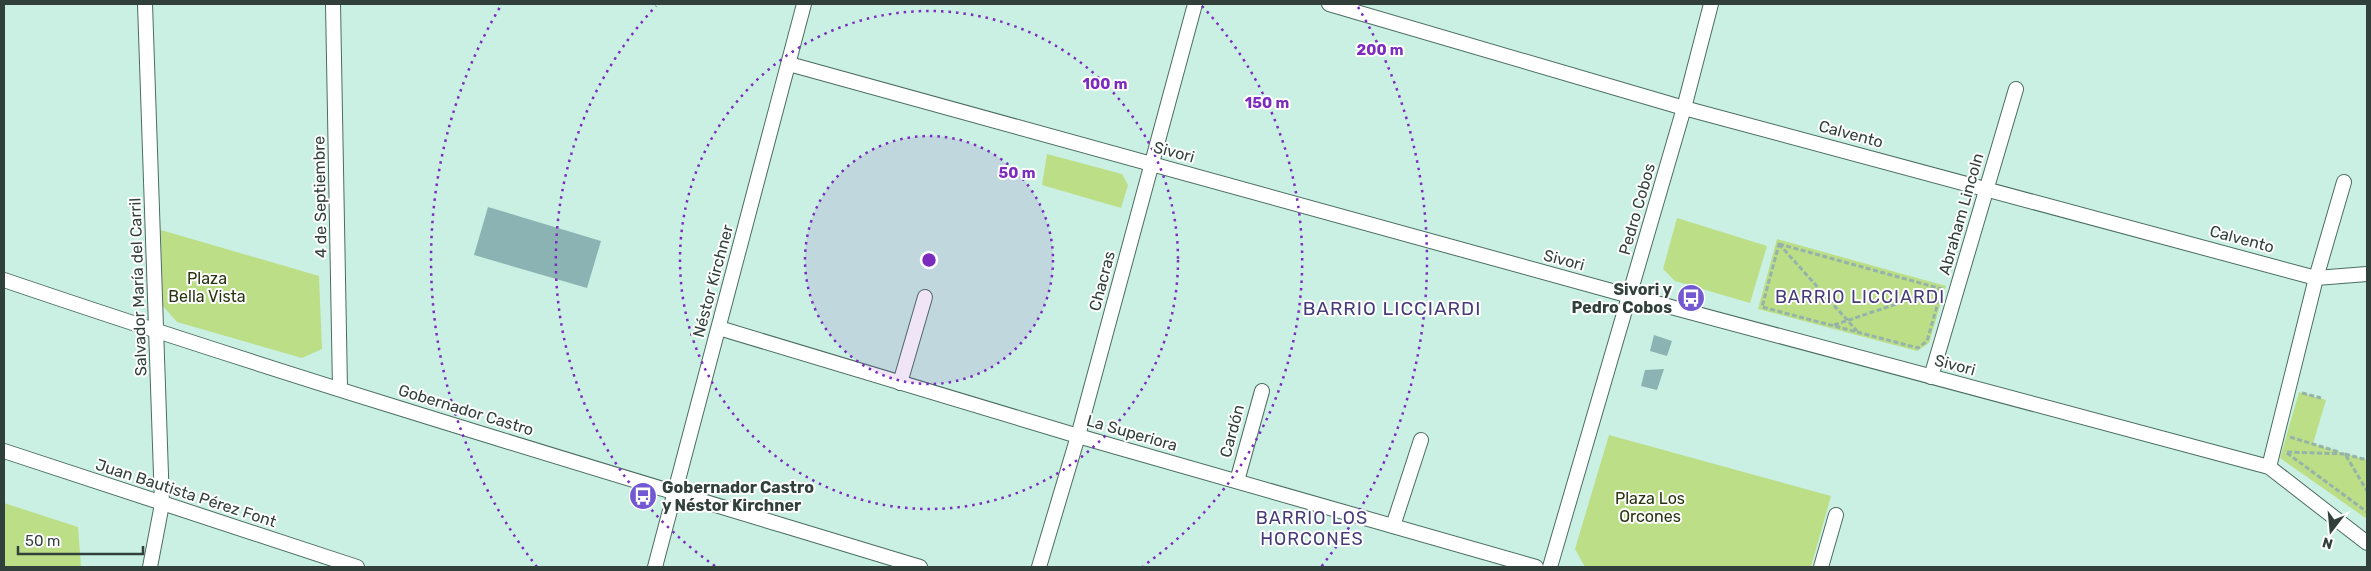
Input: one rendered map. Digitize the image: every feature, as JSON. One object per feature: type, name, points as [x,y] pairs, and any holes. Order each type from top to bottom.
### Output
[{"type":"street","name":"Salvador María del Carril","points":[[145,4],[162,504],[150,567]]},
{"type":"street","name":"4 de Septiembre","points":[[334,4],[340,390]]},
{"type":"street","name":"Néstor Kirchner","points":[[655,567],[804,4]]},
{"type":"street","name":"Chacras","points":[[1039,567],[1078,436],[1195,4]]},
{"type":"street","name":"Calvento","points":[[1329,4],[1684,108],[2316,278],[2367,274]]},
{"type":"street","name":"Pedro Cobos","points":[[1550,567],[1684,108],[1711,4]]},
{"type":"street","name":"Sivori","points":[[789,64],[1630,296],[2269,467],[2367,543]]},
{"type":"street","name":"Abraham Lincoln","points":[[1931,377],[2016,89]]},
{"type":"street","points":[[2269,467],[2316,278],[2344,182]]},
{"type":"street","name":"Gobernador Castro","points":[[4,280],[157,332],[340,390],[920,567]]},
{"type":"street","points":[[900,383],[926,297]]},
{"type":"street","name":"La Superiora","points":[[718,328],[1078,436],[1536,567]]},
{"type":"street","name":"Cardón","points":[[1237,481],[1262,391]]},
{"type":"street","points":[[1393,526],[1421,440]]},
{"type":"street","name":"Juan Bautista Pérez Font","points":[[4,451],[358,567]]},
{"type":"street","points":[[1821,567],[1836,515]]},
{"type":"path","points":[[1779,244],[1942,289]]},
{"type":"path","points":[[1779,244],[1857,332]]},
{"type":"path","points":[[1779,244],[1762,307],[1918,348],[1927,342],[1942,289]]},
{"type":"path","points":[[1832,325],[1942,289]]},
{"type":"path","points":[[2299,402],[2302,393],[2321,398]]},
{"type":"path","points":[[2285,452],[2292,428]]},
{"type":"path","points":[[2290,437],[2367,460]]},
{"type":"path","points":[[2285,452],[2345,454]]},
{"type":"path","points":[[2285,452],[2367,512]]},
{"type":"path","points":[[2345,454],[2367,491]]},
{"type":"green space","points":[[1047,154],[1122,174],[1128,185],[1121,208],[1042,185]]},
{"type":"green space","points":[[1677,218],[1767,246],[1750,303],[1675,281],[1663,269]]},
{"type":"green space","name":"Plaza Bella Vista","points":[[161,230],[319,276],[322,349],[302,358],[177,322],[162,305]]},
{"type":"green space","points":[[1777,239],[1946,286],[1929,343],[1917,351],[1758,309]]},
{"type":"green space","points":[[2299,392],[2326,400],[2313,444],[2367,460],[2367,519],[2280,458]]},
{"type":"green space","name":"Plaza Los Orcones","points":[[1609,435],[1831,496],[1811,567],[1585,567],[1575,549]]},
{"type":"green space","points":[[4,503],[78,527],[81,567],[4,567]]},
{"type":"building","points":[[488,207],[601,241],[587,288],[474,255]]},
{"type":"building","points":[[1654,335],[1672,341],[1667,356],[1650,351]]},
{"type":"building","points":[[1664,369],[1657,390],[1641,386],[1645,370]]},
{"type":"place","name":"Sivori y Pedro Cobos","points":[[1691,298]]},
{"type":"place","name":"Gobernador Castro y Néstor Kirchner","points":[[643,496]]},
{"type":"district","name":"BARRIO LICCIARDI","points":[[1860,297]]},
{"type":"district","name":"BARRIO LICCIARDI","points":[[1392,308]]},
{"type":"district","name":"BARRIO LOS HORCONES","points":[[1312,528]]}]
